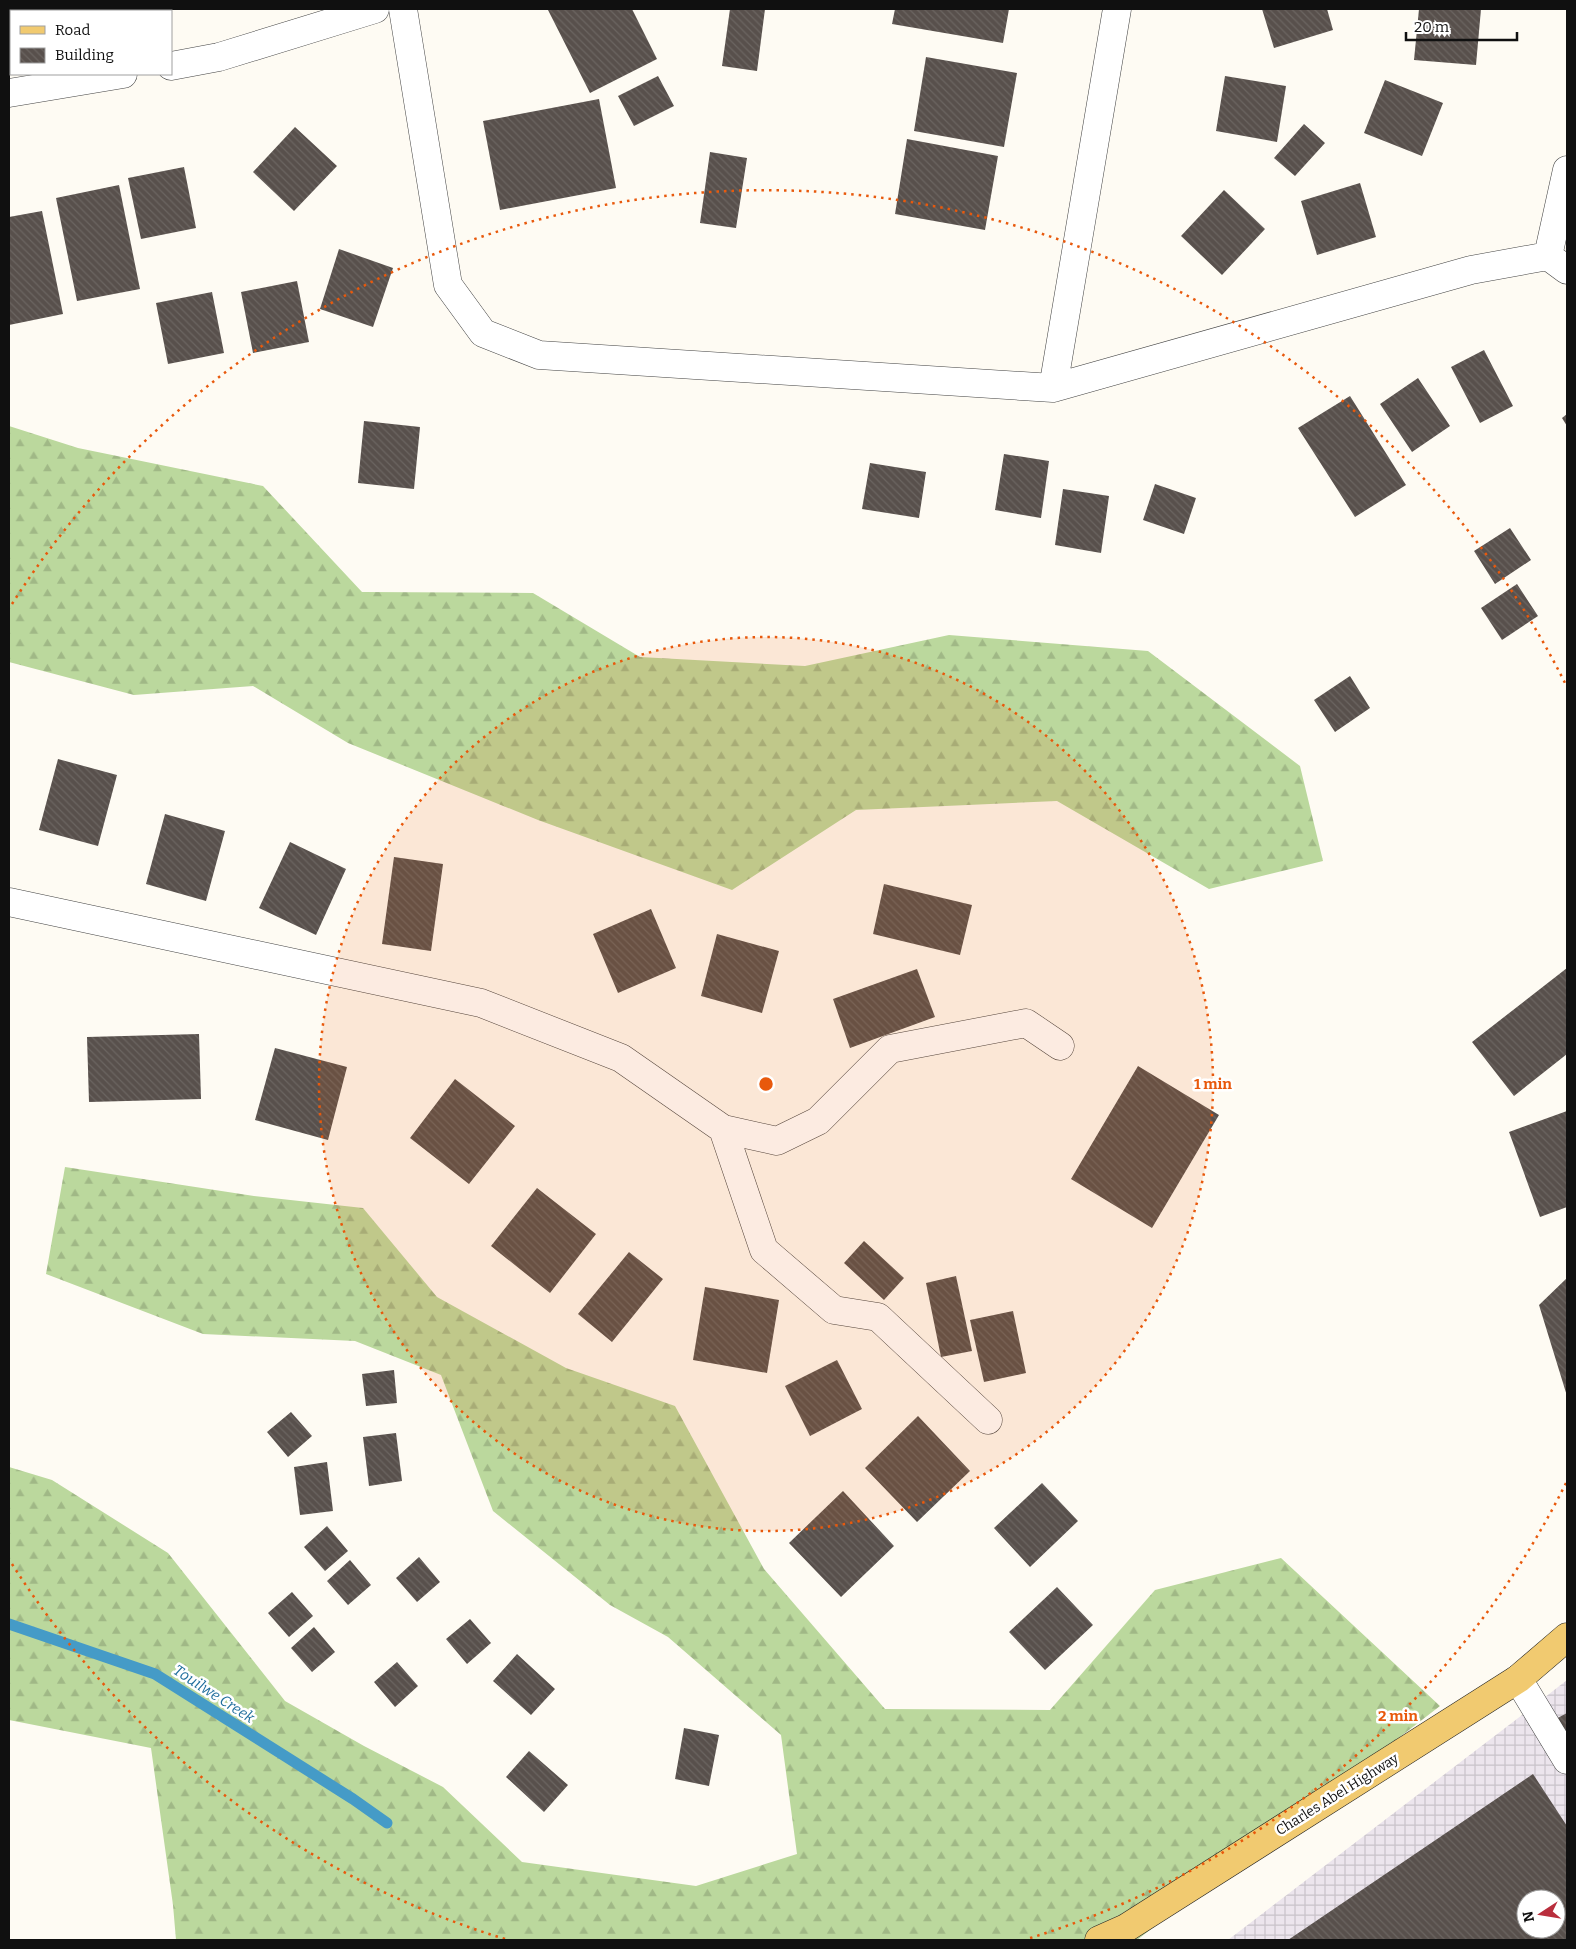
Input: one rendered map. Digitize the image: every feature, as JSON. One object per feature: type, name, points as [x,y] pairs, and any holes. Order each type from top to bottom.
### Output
[{"type":"main road","name":"Charles Abel Highway","points":[[1099,1940],[1126,1928],[1518,1679],[1567,1637]]},
{"type":"street","points":[[172,66],[219,57],[375,9]]},
{"type":"street","points":[[403,9],[448,285],[483,334],[539,355],[1054,388],[1471,270],[1558,263],[1567,170]]},
{"type":"street","points":[[1054,388],[1117,9]]},
{"type":"street","points":[[9,93],[117,75]]},
{"type":"street","points":[[9,902],[481,1003],[621,1058],[723,1129],[777,1141],[818,1120],[890,1049],[1026,1023],[1060,1046]]},
{"type":"street","points":[[723,1129],[764,1250],[834,1310],[878,1317],[988,1420]]},
{"type":"street","points":[[1518,1679],[1567,1760]]},
{"type":"shaded area","points":[[1567,1680],[1567,1940],[1228,1940]]},
{"type":"green space","points":[[9,426],[78,448],[263,486],[362,592],[533,593],[640,657],[805,666],[949,635],[1148,651],[1300,766],[1323,861],[1209,889],[1057,801],[856,810],[732,890],[538,820],[348,743],[253,686],[134,695],[9,662]]},
{"type":"green space","points":[[65,1167],[254,1196],[363,1208],[437,1297],[566,1368],[675,1406],[764,1569],[885,1709],[1050,1710],[1155,1590],[1281,1558],[1440,1706],[1137,1940],[176,1940],[173,1905],[151,1748],[9,1720],[9,1467],[52,1480],[168,1553],[285,1701],[364,1746],[443,1787],[522,1862],[696,1886],[797,1854],[781,1735],[668,1637],[610,1605],[493,1511],[441,1375],[355,1341],[203,1334],[46,1274]]},
{"type":"building","points":[[632,9],[657,59],[590,93],[548,10]]},
{"type":"building","points":[[730,9],[765,9],[757,71],[722,66]]},
{"type":"building","points":[[895,9],[1009,9],[1003,43],[892,24]]},
{"type":"building","points":[[1262,9],[1327,9],[1333,30],[1274,48]]},
{"type":"building","points":[[1419,9],[1481,9],[1476,65],[1414,60]]},
{"type":"building","points":[[926,57],[1017,73],[1004,147],[914,131]]},
{"type":"building","points":[[658,76],[674,106],[634,126],[618,96]]},
{"type":"building","points":[[1225,76],[1286,86],[1277,142],[1216,131]]},
{"type":"building","points":[[1385,80],[1443,103],[1422,156],[1364,133]]},
{"type":"building","points":[[599,99],[616,188],[500,210],[483,121]]},
{"type":"building","points":[[1304,124],[1325,143],[1295,176],[1274,158]]},
{"type":"building","points":[[295,127],[337,166],[294,211],[253,172]]},
{"type":"building","points":[[907,139],[998,156],[985,230],[895,214]]},
{"type":"building","points":[[710,152],[747,158],[736,228],[700,223]]},
{"type":"building","points":[[184,167],[196,228],[141,239],[128,178]]},
{"type":"building","points":[[1360,183],[1376,237],[1317,255],[1301,201]]},
{"type":"building","points":[[119,185],[140,289],[77,301],[56,198]]},
{"type":"building","points":[[1224,190],[1265,229],[1222,275],[1181,236]]},
{"type":"building","points":[[42,211],[63,314],[9,325],[9,217]]},
{"type":"building","points":[[339,249],[393,268],[373,327],[320,309]]},
{"type":"building","points":[[297,281],[309,342],[253,353],[241,292]]},
{"type":"building","points":[[212,292],[224,353],[168,364],[156,303]]},
{"type":"building","points":[[1484,350],[1513,406],[1480,423],[1451,367]]},
{"type":"building","points":[[1418,378],[1450,426],[1412,452],[1380,404]]},
{"type":"building","points":[[1350,396],[1406,485],[1355,517],[1298,428]]},
{"type":"building","points":[[1567,414],[1567,426],[1562,418]]},
{"type":"building","points":[[364,421],[420,427],[414,489],[358,483]]},
{"type":"building","points":[[1004,454],[1049,461],[1041,518],[995,510]]},
{"type":"building","points":[[870,463],[926,472],[919,518],[862,509]]},
{"type":"building","points":[[1155,484],[1196,498],[1184,534],[1143,520]]},
{"type":"building","points":[[1063,489],[1109,496],[1101,553],[1055,545]]},
{"type":"building","points":[[1510,528],[1531,560],[1495,584],[1474,551]]},
{"type":"building","points":[[1517,584],[1538,616],[1502,640],[1481,608]]},
{"type":"building","points":[[1350,676],[1370,708],[1335,732],[1314,700]]},
{"type":"building","points":[[58,759],[117,775],[98,846],[39,830]]},
{"type":"building","points":[[165,814],[225,831],[206,901],[146,884]]},
{"type":"building","points":[[290,842],[346,869],[316,935],[259,908]]},
{"type":"building","points":[[394,857],[443,864],[431,951],[382,944]]},
{"type":"building","points":[[884,884],[972,905],[960,955],[873,934]]},
{"type":"building","points":[[651,909],[676,968],[618,993],[593,934]]},
{"type":"building","points":[[717,934],[779,951],[762,1013],[701,996]]},
{"type":"building","points":[[1567,968],[1567,1054],[1514,1096],[1472,1042]]},
{"type":"building","points":[[917,969],[935,1017],[850,1048],[833,999]]},
{"type":"building","points":[[199,1034],[201,1099],[89,1102],[87,1037]]},
{"type":"building","points":[[275,1048],[347,1067],[328,1140],[255,1120]]},
{"type":"building","points":[[1138,1066],[1219,1115],[1152,1228],[1071,1179]]},
{"type":"building","points":[[455,1079],[515,1126],[469,1184],[410,1138]]},
{"type":"building","points":[[1567,1111],[1567,1207],[1540,1217],[1509,1132]]},
{"type":"building","points":[[537,1188],[596,1234],[550,1293],[491,1246]]},
{"type":"building","points":[[864,1241],[904,1278],[884,1300],[844,1263]]},
{"type":"building","points":[[629,1252],[663,1279],[612,1342],[578,1314]]},
{"type":"building","points":[[956,1276],[972,1351],[941,1357],[926,1283]]},
{"type":"building","points":[[1567,1278],[1567,1396],[1539,1305]]},
{"type":"building","points":[[705,1287],[779,1300],[767,1373],[693,1360]]},
{"type":"building","points":[[1013,1311],[1026,1373],[984,1382],[970,1320]]},
{"type":"building","points":[[837,1360],[862,1409],[810,1436],[785,1386]]},
{"type":"building","points":[[394,1370],[397,1403],[366,1406],[362,1374]]},
{"type":"building","points":[[291,1412],[312,1436],[288,1457],[267,1432]]},
{"type":"building","points":[[918,1416],[970,1471],[917,1522],[865,1468]]},
{"type":"building","points":[[396,1433],[402,1481],[369,1486],[363,1437]]},
{"type":"building","points":[[327,1462],[333,1511],[300,1515],[294,1467]]},
{"type":"building","points":[[1042,1483],[1078,1521],[1030,1567],[994,1528]]},
{"type":"building","points":[[843,1491],[894,1546],[841,1597],[789,1543]]},
{"type":"building","points":[[327,1526],[348,1551],[325,1571],[304,1547]]},
{"type":"building","points":[[419,1557],[440,1582],[417,1602],[396,1578]]},
{"type":"building","points":[[350,1560],[371,1585],[348,1605],[327,1581]]},
{"type":"building","points":[[1057,1587],[1093,1625],[1045,1670],[1009,1632]]},
{"type":"building","points":[[292,1592],[313,1616],[289,1637],[268,1613]]},
{"type":"building","points":[[470,1619],[491,1643],[467,1664],[446,1639]]},
{"type":"building","points":[[314,1627],[335,1652],[312,1672],[291,1648]]},
{"type":"building","points":[[517,1654],[555,1689],[531,1715],[493,1681]]},
{"type":"building","points":[[397,1662],[418,1686],[395,1707],[374,1682]]},
{"type":"building","points":[[1567,1713],[1567,1747],[1552,1721]]},
{"type":"building","points":[[684,1728],[719,1735],[709,1786],[675,1779]]},
{"type":"building","points":[[529,1751],[568,1785],[544,1812],[506,1777]]},
{"type":"building","points":[[1533,1774],[1567,1826],[1567,1940],[1288,1940]]},
{"type":"waterway","name":"Touilwe Creek","points":[[9,1624],[155,1674],[353,1799],[387,1823]]}]
